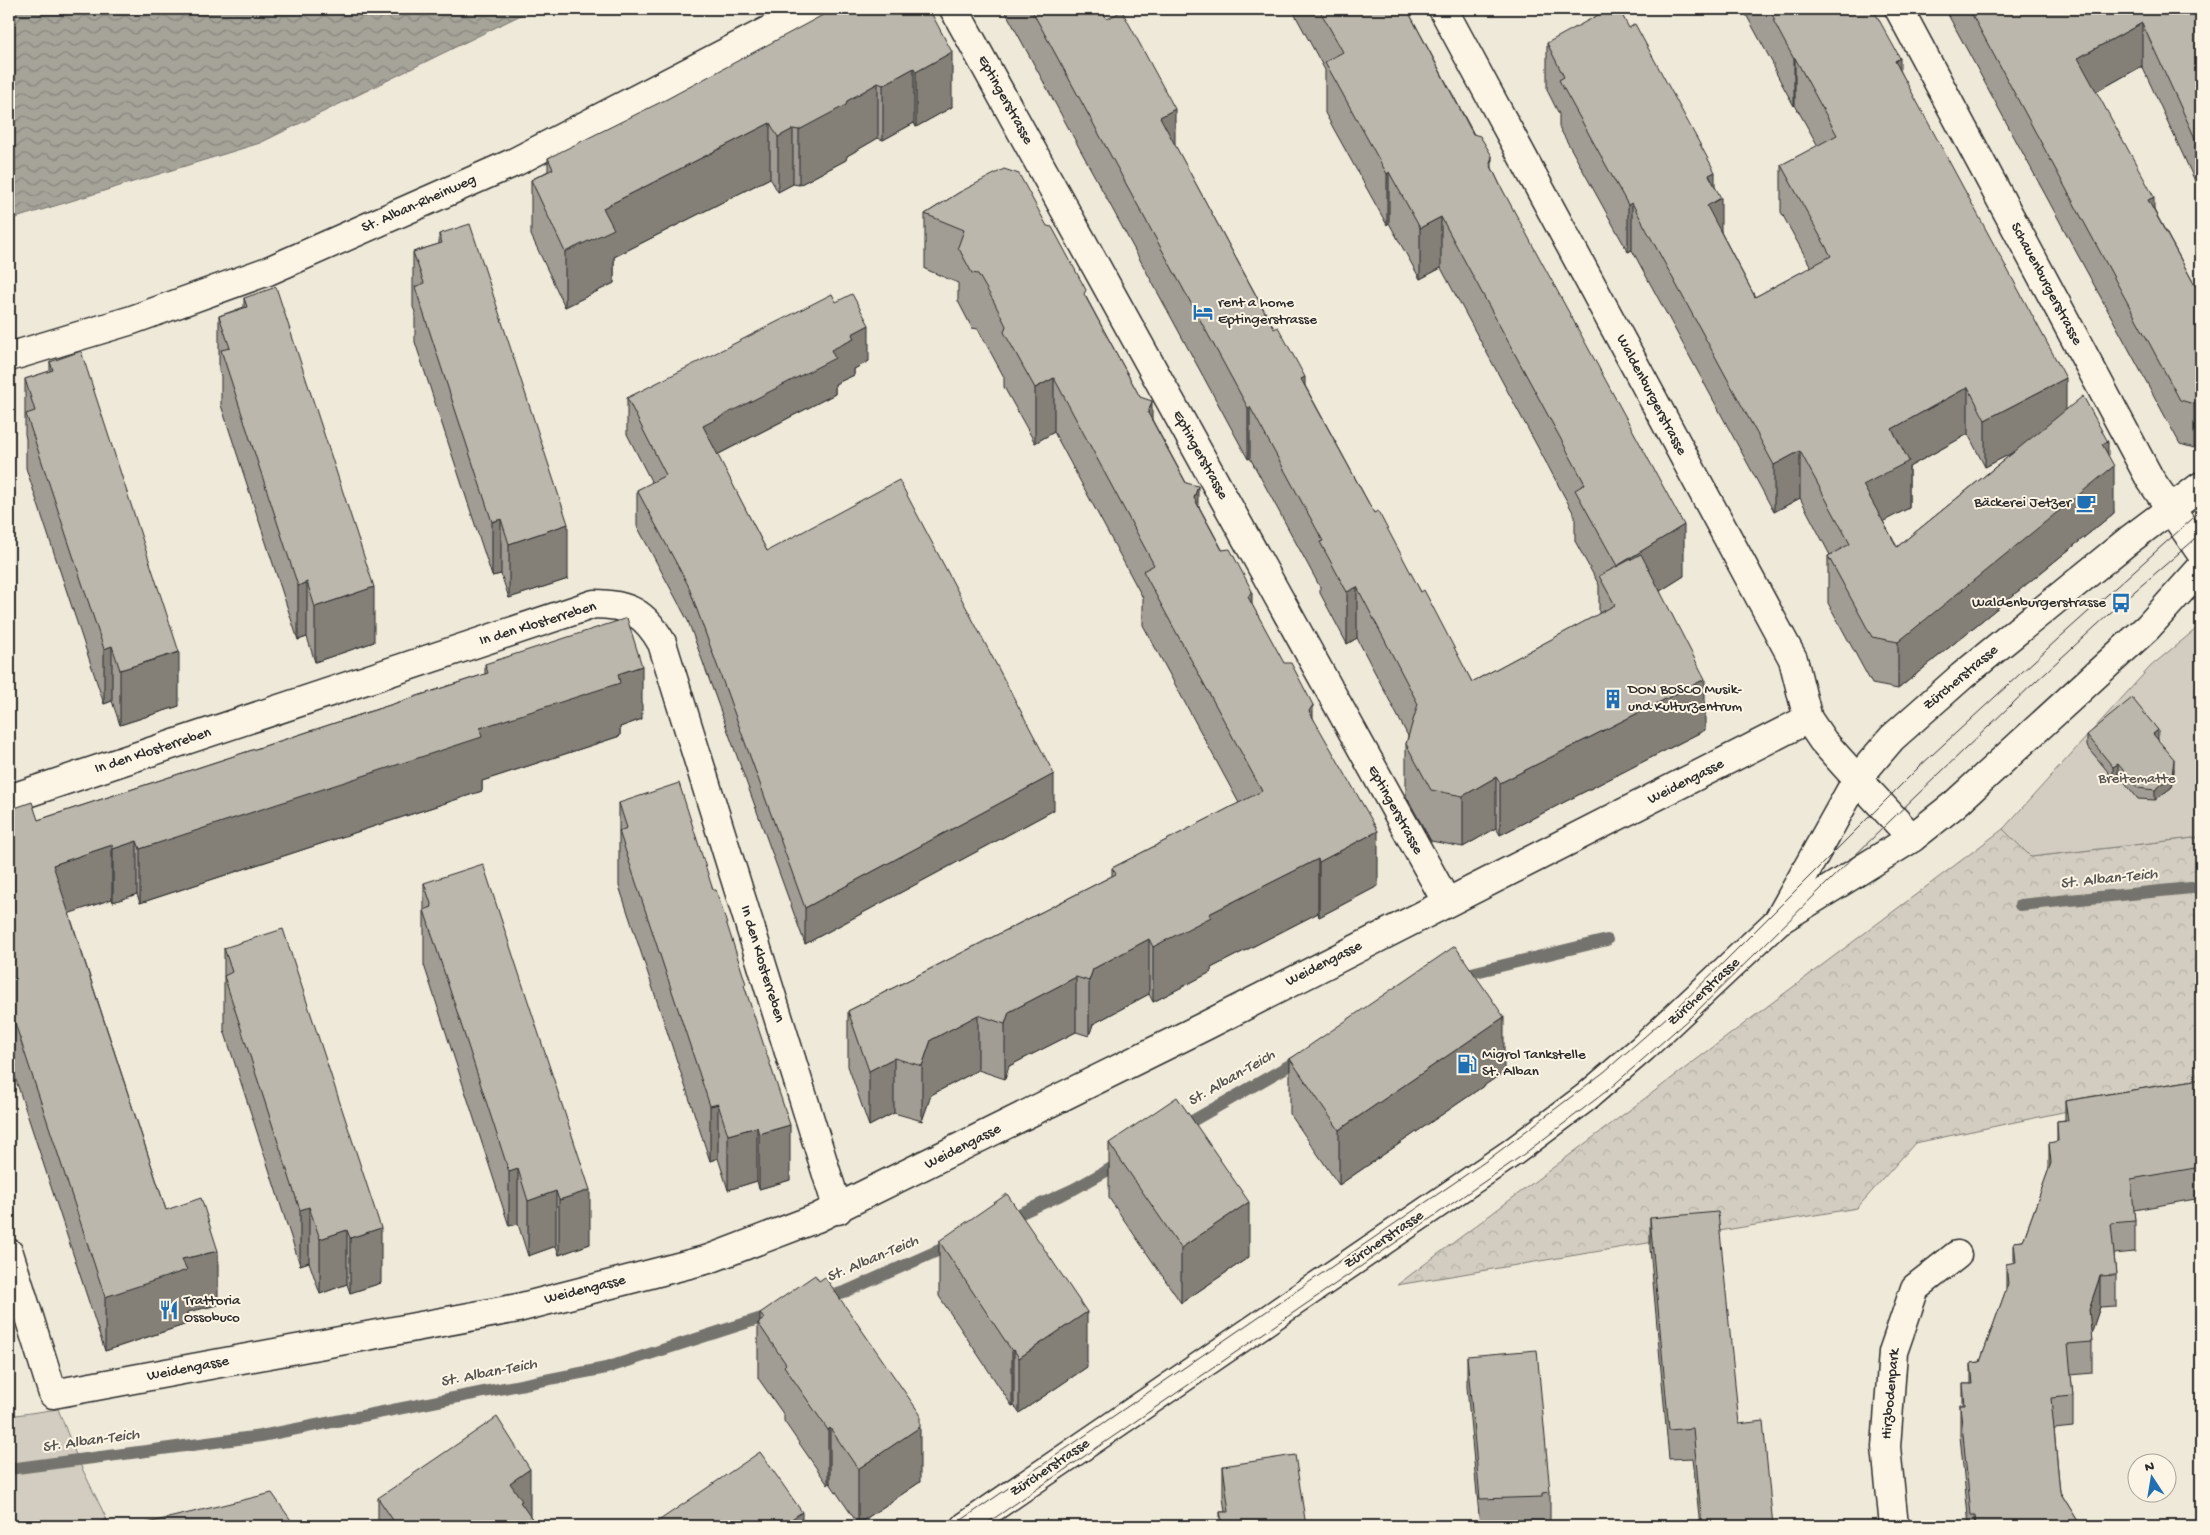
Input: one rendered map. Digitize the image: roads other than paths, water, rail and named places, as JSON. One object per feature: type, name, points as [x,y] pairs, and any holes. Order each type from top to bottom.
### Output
[{"type":"street","name":"St. Alban-Rheinweg","points":[[9,357],[132,320],[268,271],[515,162],[810,9]]},
{"type":"street","name":"Eptingerstrasse","points":[[954,9],[1446,901]]},
{"type":"street","name":"Waldenburgerstrasse","points":[[1443,9],[1793,659],[1808,719],[1824,741],[1857,779],[1912,838]]},
{"type":"street","name":"Schauenburgerstrasse","points":[[1899,9],[2145,470],[2170,511],[2201,553]]},
{"type":"street","name":"Zürcherstrasse","points":[[1778,921],[1857,779],[1892,738],[1962,676],[2129,540],[2201,486]]},
{"type":"street","name":"Zürcherstrasse","points":[[966,1526],[1520,1147],[1585,1098],[1636,1055],[1778,921],[1912,838],[1955,804],[2148,627],[2201,568]]},
{"type":"street","name":"In den Klosterreben","points":[[9,799],[594,604],[615,604],[634,611],[646,620],[662,643],[838,1210]]},
{"type":"street","name":"Weidengasse","points":[[9,1253],[53,1394],[518,1308],[709,1259],[838,1210],[1205,1026],[1446,901],[1602,825],[1808,719]]},
{"type":"street","name":"Hirzbodenpark","points":[[1894,1526],[1886,1447],[1893,1352],[1915,1288],[1957,1255]]},
{"type":"water","points":[[9,9],[533,9],[260,143],[9,220]]},
{"type":"waterway","name":"St. Alban-Teich","points":[[2020,905],[2201,887]]},
{"type":"waterway","name":"St. Alban-Teich","points":[[1459,976],[1607,940]]},
{"type":"waterway","name":"St. Alban-Teich","points":[[1180,1128],[1304,1057]]},
{"type":"waterway","name":"St. Alban-Teich","points":[[1006,1220],[1074,1189],[1124,1161]]},
{"type":"waterway","name":"St. Alban-Teich","points":[[822,1299],[847,1291],[953,1244]]},
{"type":"waterway","name":"St. Alban-Teich","points":[[9,1469],[261,1436],[606,1368],[774,1314]]},
{"type":"tram line","points":[[953,1526],[1489,1159],[1604,1072],[1675,1010],[1919,767],[2201,511]]},
{"type":"tram line","points":[[983,1526],[1520,1157],[1608,1090],[1691,1017],[1893,818],[2035,682],[2121,603],[2201,534]]},
{"type":"place","name":"rent a home Eptingerstrasse","points":[[1203,312]]},
{"type":"place","name":"Bäckerei Jetzer","points":[[2086,503]]},
{"type":"place","name":"Waldenburgerstrasse","points":[[2121,603]]},
{"type":"place","name":"DON BOSCO Musik- und Kulturzentrum","points":[[1613,699]]},
{"type":"place","name":"Migrol Tankstelle St. Alban","points":[[1467,1064]]},
{"type":"place","name":"Trattoria Ossobuco","points":[[169,1310]]},
{"type":"park label","name":"Breitematte","points":[[2137,779]]}]
